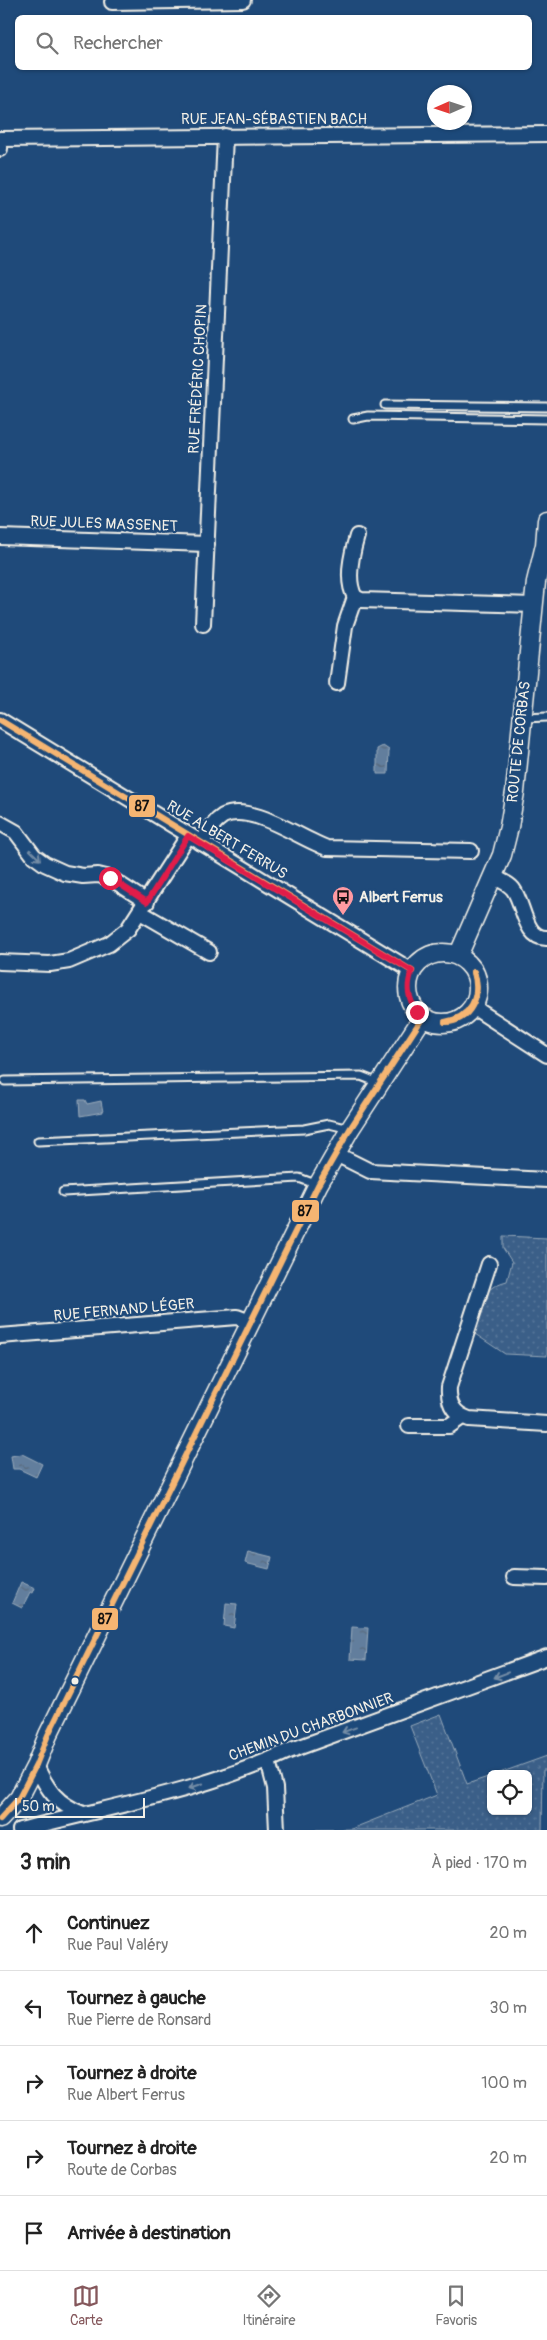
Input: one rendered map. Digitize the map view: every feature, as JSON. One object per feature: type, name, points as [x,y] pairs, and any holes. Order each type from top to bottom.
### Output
[{"type":"street","points":[[112,2],[243,0]]},
{"type":"street","name":"RUE JEAN-SÉBASTIEN BACH","points":[[0,139],[547,134]]},
{"type":"street","name":"RUE FRÉDÉRIC CHOPIN","points":[[203,624],[225,136]]},
{"type":"street","points":[[0,139],[0,149]]},
{"type":"street","name":"ROUTE DE CORBAS","points":[[458,956],[493,877],[509,827],[516,792],[533,606],[544,564],[547,520]]},
{"type":"street","points":[[338,683],[345,626],[356,597],[351,586],[351,571],[357,536]]},
{"type":"street","name":"RUE JULES MASSENET","points":[[0,537],[207,544]]},
{"type":"street","points":[[356,597],[371,600],[533,606]]},
{"type":"street","name":"RUE ALBERT FERRUS","points":[[0,720],[412,971]]},
{"type":"street","points":[[201,843],[209,830],[223,816],[250,814],[265,818],[311,842],[327,848],[471,851]]},
{"type":"street","points":[[0,823],[16,832],[34,856],[45,864],[64,873],[83,876],[98,875],[110,878],[144,907],[209,952]]},
{"type":"street","points":[[0,962],[50,964],[69,961],[109,944],[128,929],[144,907],[188,836]]},
{"type":"street","points":[[493,877],[512,888],[532,931],[540,938],[547,938]]},
{"type":"street","points":[[447,953],[458,956],[470,965],[477,979],[478,989],[473,1007],[464,1016],[446,1023],[431,1021],[417,1012],[409,996],[408,980],[416,964],[433,954],[447,953]]},
{"type":"street","points":[[473,1007],[547,1055]]},
{"type":"street","points":[[0,1819],[19,1798],[36,1765],[48,1736],[318,1185],[350,1129],[423,1017]]},
{"type":"street","points":[[336,1154],[370,1171],[547,1180]]},
{"type":"street","points":[[489,1264],[449,1387],[450,1403],[457,1414],[462,1417],[476,1420],[547,1424]]},
{"type":"street","name":"RUE FERNAND LÉGER","points":[[0,1336],[237,1317],[250,1322]]},
{"type":"street","points":[[409,1426],[449,1426],[462,1417]]},
{"type":"street","points":[[514,1577],[547,1578]]},
{"type":"street","name":"CHEMIN DU CHARBONNIER","points":[[20,1830],[179,1791],[268,1761],[289,1751],[547,1657]]},
{"type":"street","points":[[268,1761],[275,1788],[277,1830]]},
{"type":"street","points":[[36,1765],[42,1780],[65,1807],[83,1814]]},
{"type":"street","points":[[0,1826],[3,1830]]},
{"type":"lane","points":[[386,405],[547,407]]},
{"type":"lane","points":[[353,419],[368,416],[547,419]]},
{"type":"lane","points":[[522,718],[547,717]]},
{"type":"lane","points":[[5,1081],[361,1076],[379,1083]]},
{"type":"lane","points":[[38,1141],[304,1129],[330,1124],[350,1129]]},
{"type":"lane","points":[[63,1192],[299,1178],[318,1185]]},
{"type":"shaded area","points":[[503,1236],[547,1238],[547,1356],[505,1354],[472,1332],[479,1307],[486,1294],[498,1284],[507,1281],[512,1262],[503,1248]]},
{"type":"shaded area","points":[[441,1714],[467,1784],[487,1777],[487,1815],[532,1815],[532,1770],[508,1770],[547,1756],[547,1770],[543,1770],[542,1830],[316,1830],[351,1829],[437,1795],[410,1726]]},
{"type":"water","points":[[383,746],[389,750],[388,774],[377,774],[377,749]]},
{"type":"water","points":[[79,1100],[85,1100],[87,1104],[101,1101],[103,1112],[80,1116]]},
{"type":"water","points":[[22,1454],[42,1464],[36,1477],[19,1469],[13,1469],[11,1456]]},
{"type":"water","points":[[248,1551],[272,1557],[269,1569],[245,1563]]},
{"type":"water","points":[[21,1582],[35,1588],[33,1593],[30,1592],[22,1608],[12,1603]]},
{"type":"water","points":[[226,1603],[237,1604],[234,1628],[224,1626]]},
{"type":"water","points":[[352,1627],[368,1628],[366,1660],[350,1659]]},
{"type":"transit line","name":"87","points":[[0,720],[412,971]]},
{"type":"transit line","name":"87","points":[[445,1022],[461,1018],[472,1006],[477,989],[474,972]]},
{"type":"transit line","name":"87","points":[[445,1022],[461,1016],[472,1005],[476,990],[474,972]]},
{"type":"transit line","name":"87","points":[[0,1819],[19,1798],[36,1765],[48,1735],[318,1185],[350,1129],[423,1017]]},
{"type":"place","name":"Albert Ferrus","points":[[343,916]]},
{"type":"route","points":[[110,878],[147,902],[188,836],[412,971],[408,980],[408,990],[410,1002],[417,1012]]}]
